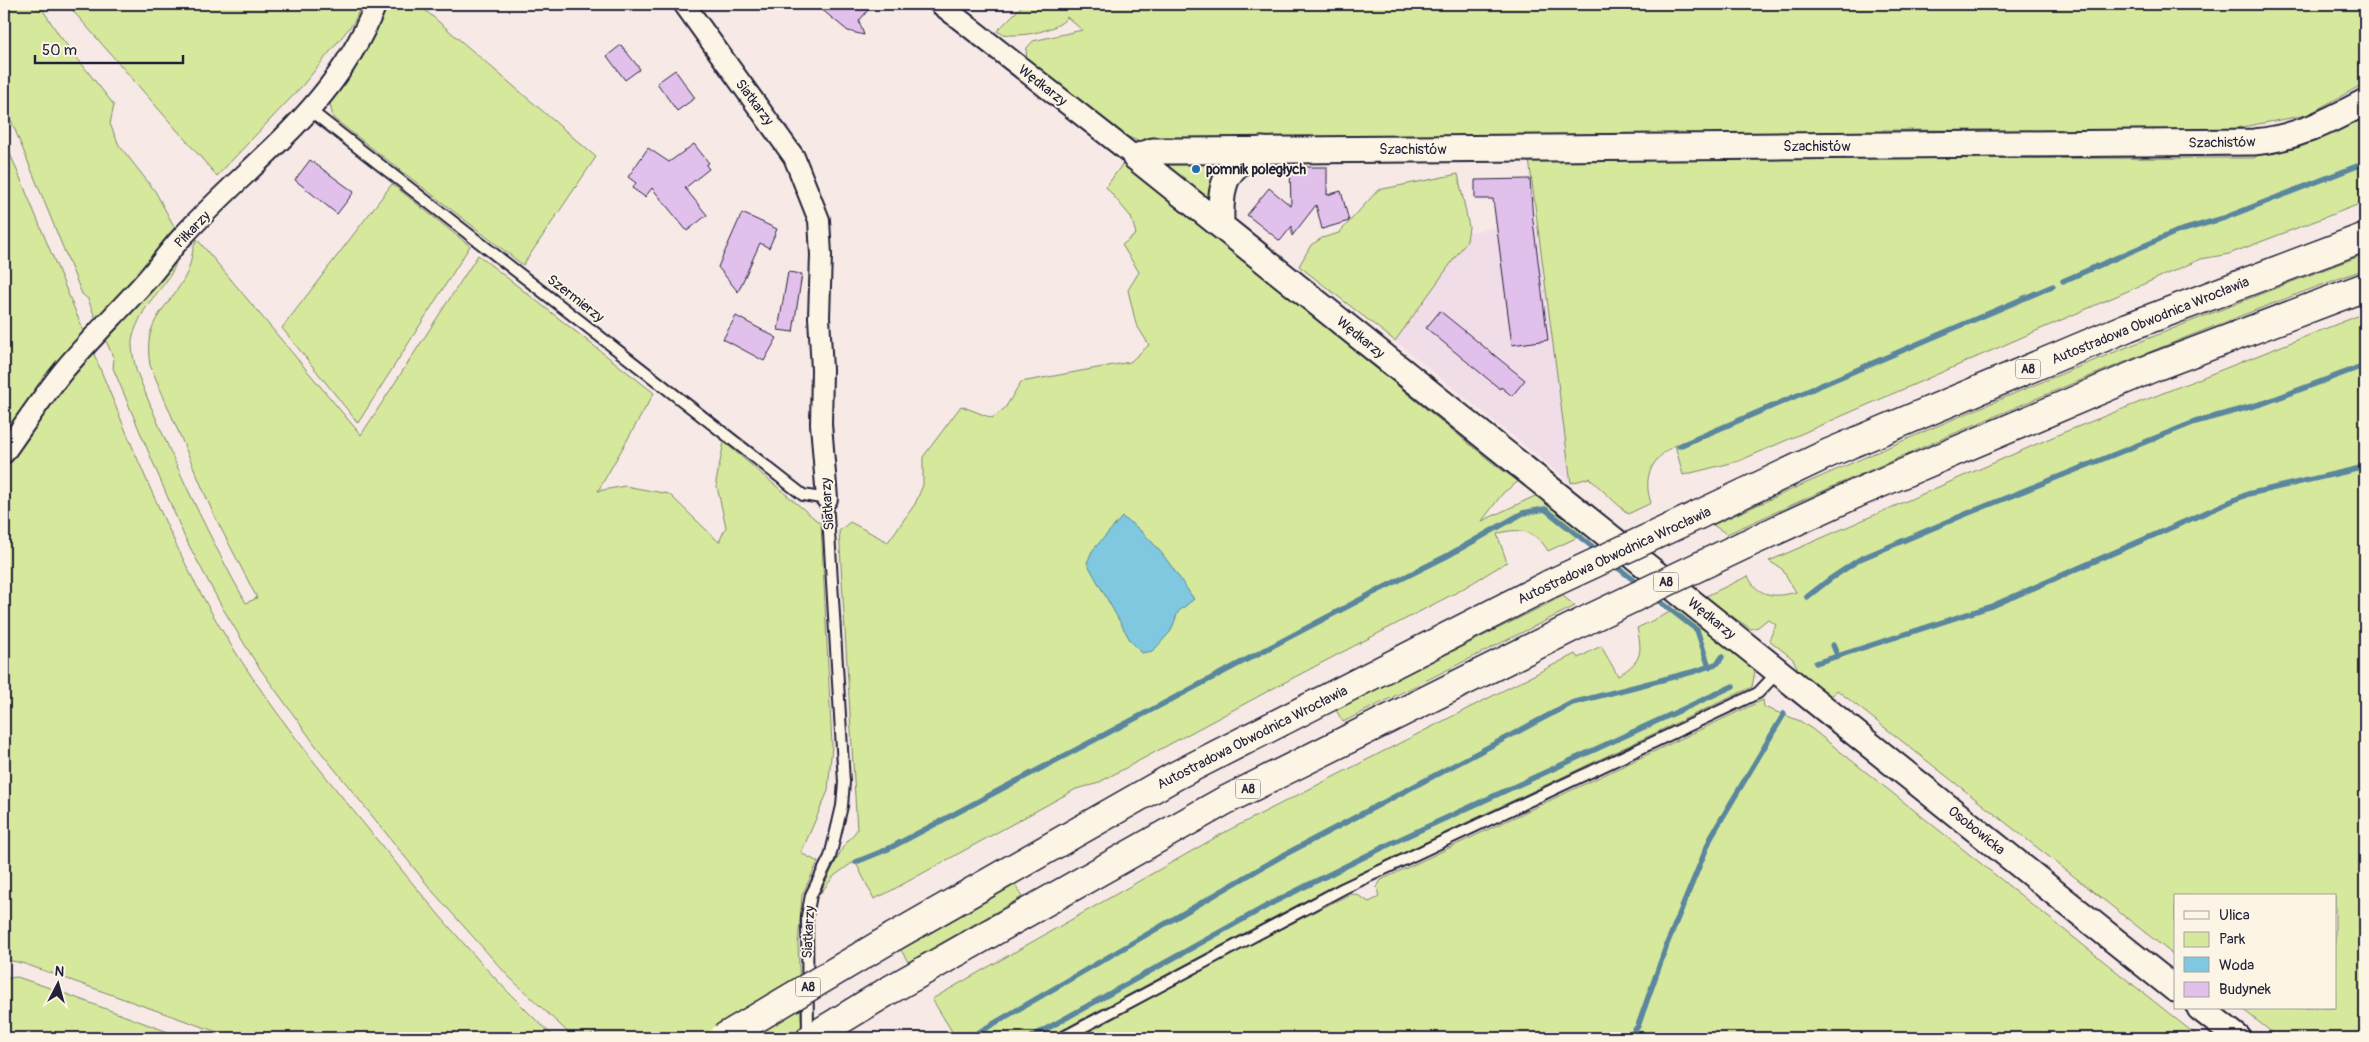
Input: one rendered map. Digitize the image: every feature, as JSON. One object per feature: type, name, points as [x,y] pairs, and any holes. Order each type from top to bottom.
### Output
[{"type":"highway","name":"Autostradowa Obwodnica Wrocławia","points":[[724,1038],[893,937],[1175,776],[1550,584],[1829,453],[2128,327],[2365,238]]},
{"type":"highway","name":"A8","points":[[810,1038],[1224,802],[1589,618],[1864,490],[2154,367],[2365,287]]},
{"type":"street","name":"Piłkarzy","points":[[4,453],[63,372],[94,334],[144,284],[182,237],[311,111],[346,65],[359,43],[376,4]]},
{"type":"street","name":"Siatkarzy","points":[[684,4],[794,157],[819,220],[821,256],[819,317],[822,370],[821,424],[827,498]]},
{"type":"street","name":"Wędkarzy","points":[[940,4],[1221,225],[1779,672]]},
{"type":"street","name":"Szachistów","points":[[1134,157],[1154,151],[2254,142],[2280,140],[2304,132],[2365,102]]},
{"type":"street","name":"Szachistów","points":[[1221,225],[1222,191],[1227,175],[1238,163],[1262,150]]},
{"type":"street","name":"Osobowicka","points":[[1779,672],[2174,988]]},
{"type":"street","points":[[2203,1010],[2238,1038]]},
{"type":"lane","name":"Szermierzy","points":[[311,111],[803,495],[827,498]]},
{"type":"lane","name":"Siatkarzy","points":[[810,1038],[808,916],[811,895],[830,856],[842,806],[844,782],[827,498]]},
{"type":"lane","points":[[1062,1038],[1344,888],[1758,692],[1779,672]]},
{"type":"shaded area","points":[[1536,220],[1571,483],[1395,341],[1467,241],[1469,232]]},
{"type":"green space","points":[[4,4],[39,4],[59,35],[114,105],[110,124],[119,145],[155,191],[176,230],[96,320],[88,299],[82,294],[4,103]]},
{"type":"green space","points":[[67,4],[362,4],[354,22],[303,85],[217,176]]},
{"type":"green space","points":[[385,4],[418,4],[596,157],[523,265],[333,118],[330,104],[355,68]]},
{"type":"green space","points":[[1024,4],[2365,4],[2365,83],[2307,115],[2220,131],[1883,130],[1876,135],[1154,145],[1137,141],[1104,123],[1087,112],[1027,63],[1026,49],[1033,41],[1082,30],[1067,17],[1055,26],[1034,33],[1012,35],[997,31]]},
{"type":"green space","points":[[2365,113],[2365,202],[2229,254],[2201,259],[1739,461],[1683,475],[1675,445],[1660,456],[1651,469],[1648,485],[1651,503],[1628,514],[1589,478],[1571,483],[1529,159],[2254,158],[2262,152],[2289,149]]},
{"type":"green space","points":[[4,139],[84,332],[4,441]]},
{"type":"green space","points":[[1223,159],[1208,201],[1163,164],[1165,160]]},
{"type":"green space","points":[[1123,163],[1499,468],[1519,481],[1503,493],[1482,521],[1535,496],[1551,502],[1587,533],[1548,551],[1538,538],[1526,532],[1512,531],[1497,534],[1507,562],[1459,591],[1096,784],[1076,789],[885,894],[874,899],[857,865],[852,863],[834,876],[819,895],[843,847],[857,830],[839,531],[850,522],[888,542],[915,504],[923,485],[923,457],[961,406],[992,418],[1005,408],[1021,382],[1130,362],[1149,345],[1136,324],[1128,290],[1139,272],[1122,245],[1136,234],[1131,217],[1106,187]]},
{"type":"green space","points":[[1458,174],[1469,227],[1467,241],[1395,341],[1299,266],[1311,245],[1322,238],[1339,233],[1378,190]]},
{"type":"green space","points":[[392,184],[470,246],[358,423],[282,328]]},
{"type":"green space","points":[[197,239],[361,435],[478,255],[654,393],[598,491],[625,486],[669,494],[719,542],[726,527],[716,482],[724,442],[821,524],[832,745],[828,791],[801,853],[818,862],[802,895],[798,944],[802,1038],[602,1038],[594,1032],[588,1038],[574,1038],[508,976],[434,893],[316,746],[256,663],[222,607],[185,538],[113,368],[114,359],[103,334],[176,254],[175,266],[162,287],[146,307],[133,335],[132,348],[136,370],[187,488],[231,575],[246,603],[257,598],[213,513],[150,365],[149,349],[153,325],[187,273]]},
{"type":"green space","points":[[2365,254],[2365,269],[2204,330],[2044,396],[1727,534],[1713,525],[2037,384]]},
{"type":"green space","points":[[2365,313],[2365,1038],[2279,1038],[2244,1010],[2336,1010],[2336,894],[2174,894],[2174,955],[1837,690],[1831,697],[1804,681],[1793,659],[1769,640],[1776,625],[1768,619],[1758,627],[1751,629],[1704,597],[1748,576],[1756,588],[1768,594],[1781,595],[1796,592],[1782,569],[1769,561],[2062,433]]},
{"type":"green space","points":[[92,349],[176,545],[210,609],[253,678],[301,745],[420,892],[508,992],[555,1038],[234,1038],[25,964],[4,959],[4,475],[6,471],[4,467],[33,425]]},
{"type":"green space","points":[[1563,596],[1575,606],[1343,722],[1336,710]]},
{"type":"green space","points":[[1683,606],[1753,664],[1755,671],[1752,687],[1333,886],[1047,1038],[956,1038],[932,999],[1227,831],[1575,654],[1578,658],[1601,646],[1618,676],[1632,666],[1640,651],[1637,628]]},
{"type":"green space","points":[[1763,700],[1764,707],[1800,721],[1812,729],[2200,1038],[1078,1038],[1210,965],[1348,895],[1356,894],[1369,902],[1379,897],[1377,887],[1381,880]]},
{"type":"green space","points":[[1015,885],[1022,897],[908,962],[901,950]]},
{"type":"green space","points":[[17,977],[184,1038],[4,1038],[4,982],[9,978]]},
{"type":"water","points":[[1122,517],[1153,543],[1194,599],[1178,612],[1171,631],[1153,651],[1142,653],[1130,640],[1087,563],[1092,551]]},
{"type":"building","points":[[815,4],[873,4],[859,21],[864,35],[848,31]]},
{"type":"building","points":[[621,45],[640,69],[625,80],[607,56]]},
{"type":"building","points":[[675,70],[695,98],[677,111],[657,83]]},
{"type":"building","points":[[694,144],[709,163],[706,165],[709,169],[685,188],[707,215],[687,231],[652,188],[645,197],[632,188],[636,183],[628,177],[648,148],[669,162]]},
{"type":"building","points":[[310,160],[354,192],[337,214],[295,180]]},
{"type":"building","points":[[1290,167],[1327,167],[1327,195],[1341,191],[1349,221],[1322,229],[1316,205],[1292,236],[1292,226],[1280,241],[1247,215],[1269,188],[1291,206]]},
{"type":"building","points":[[1530,179],[1533,221],[1548,340],[1512,345],[1493,199],[1475,199],[1475,180]]},
{"type":"building","points":[[742,213],[777,229],[769,248],[760,243],[738,292],[718,267]]},
{"type":"building","points":[[788,272],[802,274],[793,332],[778,330]]},
{"type":"building","points":[[1440,311],[1525,380],[1512,396],[1501,387],[1500,389],[1426,328]]},
{"type":"building","points":[[736,316],[777,338],[764,361],[723,339]]},
{"type":"waterway","points":[[2063,281],[2176,232],[2224,218],[2365,163]]},
{"type":"waterway","points":[[1679,446],[2053,286]]},
{"type":"waterway","points":[[1807,597],[1860,559],[1966,514],[2195,422],[2264,403],[2365,365]]},
{"type":"waterway","points":[[1816,663],[1992,606],[2248,494],[2365,467]]},
{"type":"waterway","points":[[856,862],[888,849],[1371,594],[1447,556],[1523,513],[1545,509],[1599,552]]},
{"type":"waterway","points":[[1612,563],[1640,585]]},
{"type":"waterway","points":[[1653,596],[1697,630],[1709,667]]},
{"type":"waterway","points":[[1833,645],[1838,657]]},
{"type":"waterway","points":[[969,1038],[1280,857],[1572,703],[1696,671],[1718,663],[1722,657]]},
{"type":"waterway","points":[[1030,1038],[1274,902],[1396,841],[1733,686]]},
{"type":"waterway","points":[[1629,1038],[1638,1026],[1667,944],[1712,835],[1784,714]]},
{"type":"place","name":"pomnik poległych","points":[[1196,169]]}]
